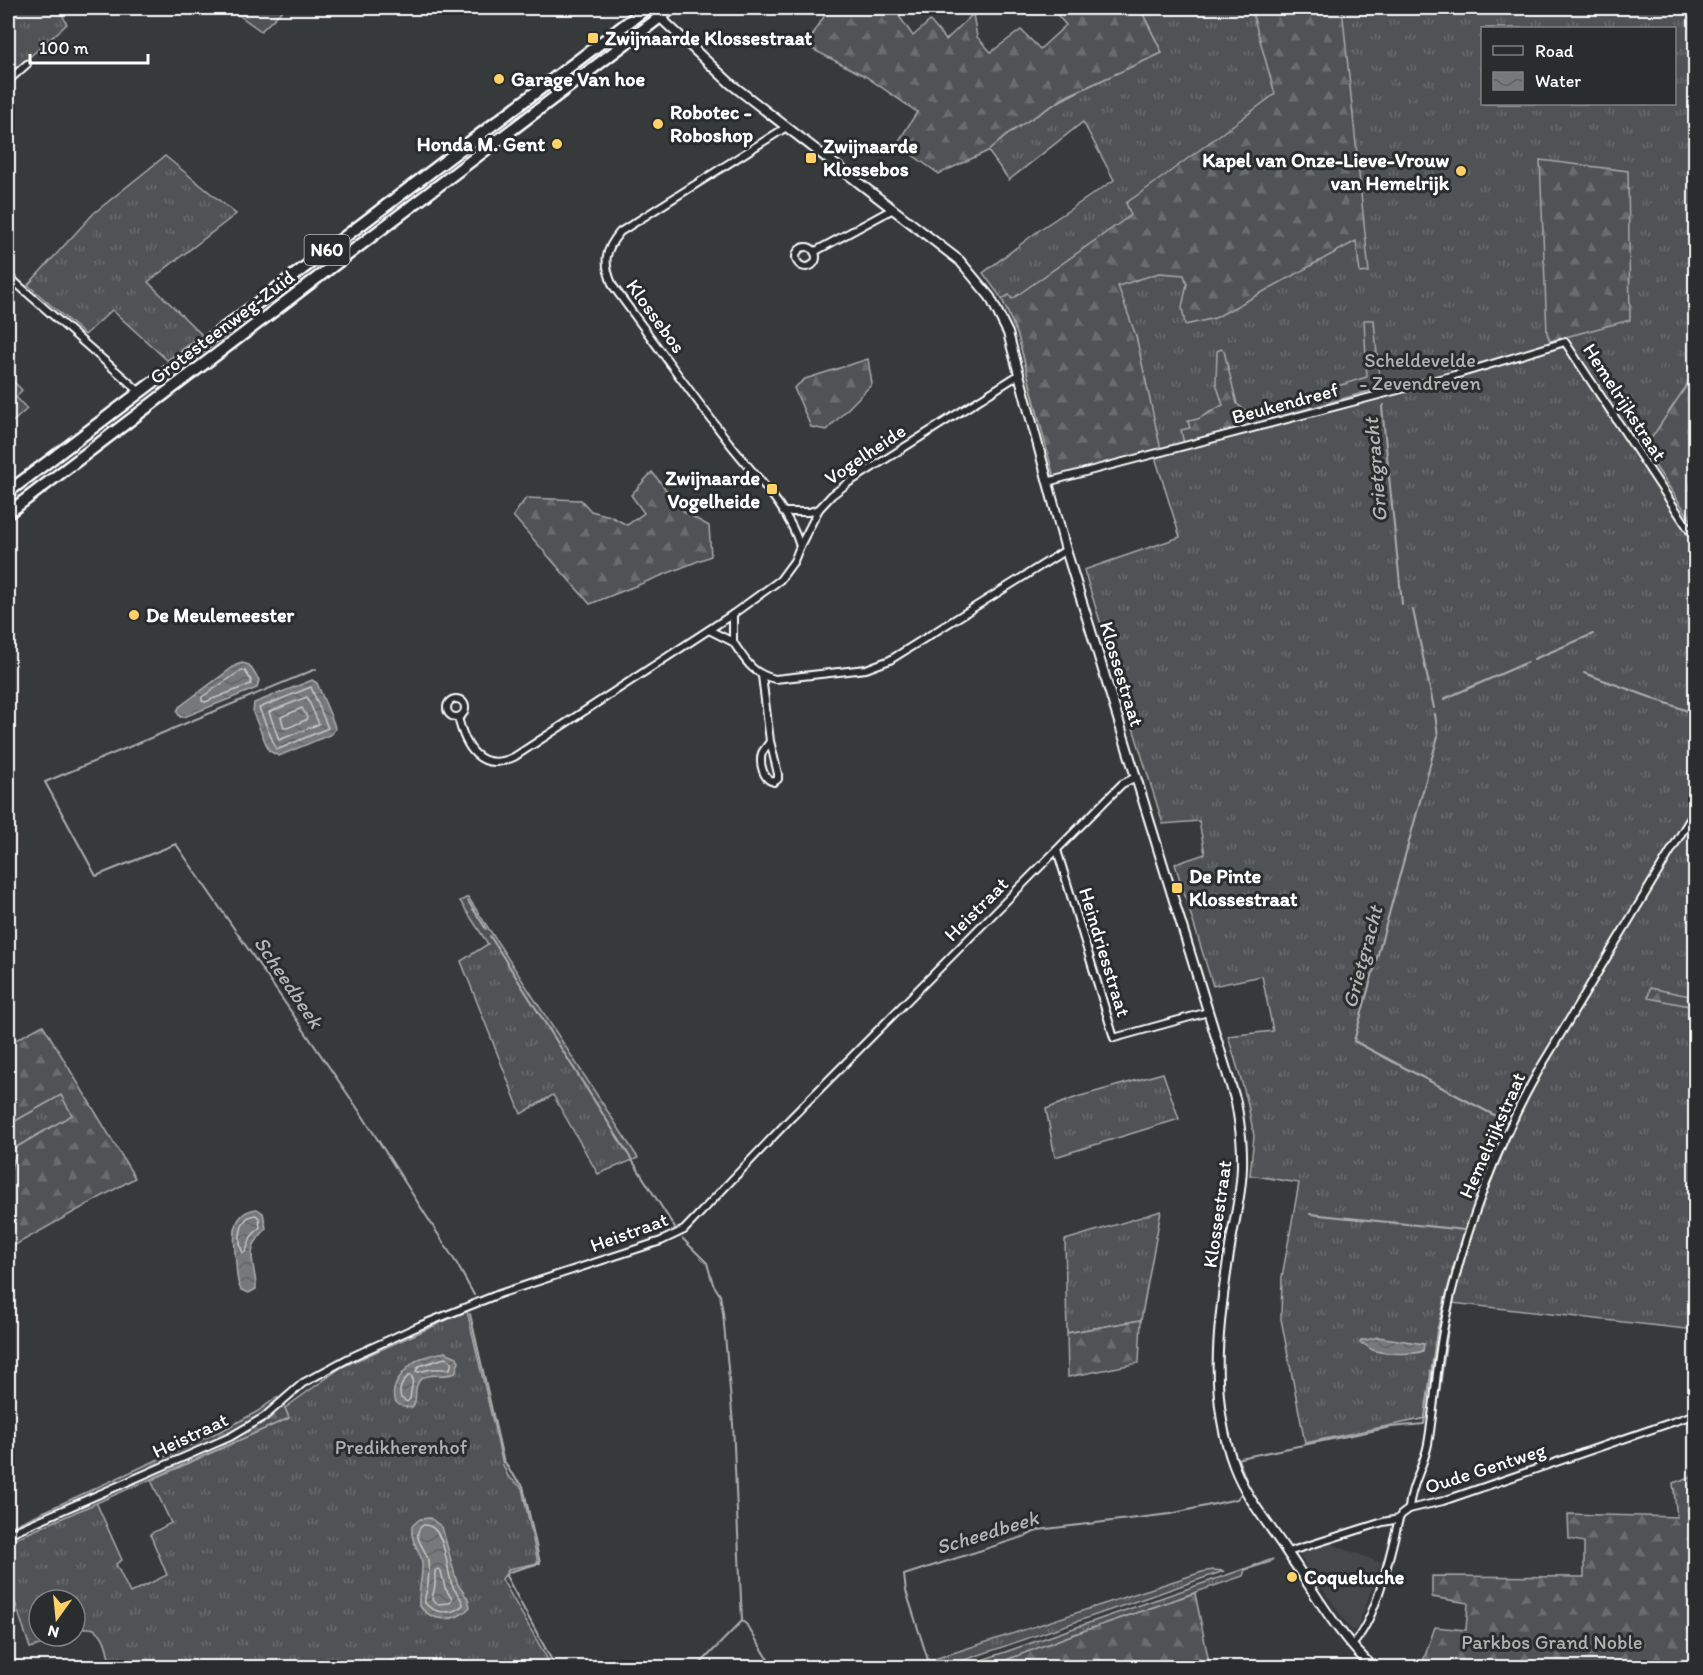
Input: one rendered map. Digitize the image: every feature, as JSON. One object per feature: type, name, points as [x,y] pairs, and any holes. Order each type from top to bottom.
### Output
[{"type":"highway","name":"Grotesteenweg-Zuid","points":[[8,492],[453,153],[648,8]]},
{"type":"highway","name":"N60","points":[[659,17],[672,8]]},
{"type":"highway","name":"Grotesteenweg-Zuid","points":[[8,513],[659,17]]},
{"type":"street","name":"Klossestraat","points":[[648,8],[731,84],[785,128],[960,261],[990,297],[1003,322],[1020,374],[1066,550],[1236,1102],[1242,1156],[1220,1314],[1218,1374],[1218,1397],[1226,1441],[1244,1488],[1264,1521],[1352,1645],[1374,1668]]},
{"type":"street","points":[[8,81],[27,64]]},
{"type":"street","name":"Klossebos","points":[[785,128],[620,232],[611,243],[606,257],[606,272],[613,286],[783,512],[796,533],[800,546]]},
{"type":"street","points":[[814,252],[893,208]]},
{"type":"street","points":[[8,276],[140,392]]},
{"type":"street","name":"Beukendreef","points":[[1047,482],[1444,377],[1565,342]]},
{"type":"street","name":"Hemelrijkstraat","points":[[1565,342],[1695,540]]},
{"type":"street","name":"Vogelheide","points":[[458,717],[462,732],[479,757],[490,763],[503,763],[514,757],[709,630],[780,580],[794,561],[819,509],[832,495],[1020,374]]},
{"type":"street","points":[[783,512],[808,512],[819,509]]},
{"type":"street","points":[[709,630],[733,642],[750,668],[762,676],[775,679],[866,669],[890,660],[1066,550]]},
{"type":"street","points":[[733,614],[733,642]]},
{"type":"street","points":[[762,676],[770,741],[778,774],[778,779],[774,782],[765,777],[762,768],[763,751],[770,741]]},
{"type":"street","name":"Heistraat","points":[[8,1534],[230,1437],[264,1417],[303,1383],[349,1358],[419,1326],[499,1294],[661,1241],[684,1230],[798,1111],[1122,784],[1136,777]]},
{"type":"street","name":"Hemelrijkstraat","points":[[1409,1509],[1428,1442],[1449,1299],[1500,1149],[1530,1086],[1695,809]]},
{"type":"street","name":"Heindriesstraat","points":[[1057,850],[1114,1038],[1208,1012]]},
{"type":"street","name":"Oude Gentweg","points":[[1399,1519],[1409,1509],[1443,1500],[1695,1414]]},
{"type":"street","points":[[1288,1552],[1399,1519],[1373,1609],[1365,1629],[1352,1645]]},
{"type":"shaded area","points":[[1329,1543],[1381,1563],[1357,1629],[1352,1631],[1322,1588],[1319,1589],[1300,1553]]},
{"type":"green space","points":[[8,8],[59,8],[67,24],[8,76]]},
{"type":"green space","points":[[229,8],[285,8],[261,31]]},
{"type":"green space","points":[[829,8],[907,8],[899,16],[913,36],[930,21],[946,40],[973,14],[977,37],[991,52],[1021,30],[1040,49],[1066,25],[1051,8],[1140,8],[1162,53],[1069,95],[1010,132],[988,151],[939,174],[897,144],[917,112],[865,76],[806,46]]},
{"type":"green space","name":"Scheldevelde - Zevendreven","points":[[1140,8],[1695,8],[1695,1330],[1452,1303],[1436,1416],[1305,1443],[1281,1319],[1282,1277],[1299,1183],[1250,1175],[1254,1136],[1247,1100],[1228,1036],[1273,1031],[1262,976],[1213,986],[1175,864],[1205,854],[1199,821],[1163,824],[1084,570],[1180,537],[1156,460],[1157,454],[1039,421],[1018,336],[1002,299],[983,273],[1042,228],[1114,180],[1083,122],[1009,180],[988,151],[1028,120],[1093,84],[1162,53]]},
{"type":"green space","points":[[1251,8],[1342,8],[1369,272],[1360,273],[1356,241],[1215,318],[1185,325],[1182,307],[1187,284],[1184,275],[1159,273],[1118,286],[1136,336],[1161,450],[1054,478],[1018,336],[1002,299],[1009,295],[1012,299],[1131,215],[1126,203],[1275,94]]},
{"type":"green space","points":[[165,156],[236,214],[148,282],[202,335],[167,360],[112,310],[85,335],[28,285],[94,213]]},
{"type":"green space","points":[[1540,160],[1628,171],[1630,320],[1550,341],[1547,333]]},
{"type":"green space","points":[[1364,320],[1374,320],[1380,388],[1184,444],[1181,430],[1190,428],[1188,421],[1198,419],[1223,405],[1216,383],[1217,351],[1221,349],[1224,351],[1237,404],[1249,413],[1367,377]]},
{"type":"green space","points":[[868,359],[872,384],[827,430],[811,427],[794,388],[805,379]]},
{"type":"green space","points":[[1695,373],[1696,520],[1693,523],[1644,449]]},
{"type":"green space","points":[[8,376],[22,390],[16,397],[27,409],[8,426]]},
{"type":"green space","points":[[652,472],[684,512],[709,526],[711,556],[590,604],[513,516],[526,498],[581,500],[591,511],[610,516],[627,525],[644,513],[631,495]]},
{"type":"green space","points":[[468,897],[638,1158],[598,1174],[553,1095],[521,1114],[461,961],[488,944],[460,901]]},
{"type":"green space","points":[[1650,988],[1695,997],[1695,1007],[1648,998]]},
{"type":"green space","points":[[43,1025],[135,1178],[8,1249],[8,1177],[16,1153],[15,1148],[72,1115],[61,1095],[8,1125],[8,1044]]},
{"type":"green space","points":[[1163,1073],[1179,1119],[1055,1157],[1046,1109],[1077,1097]]},
{"type":"green space","points":[[61,1095],[73,1115],[15,1148],[14,1135],[8,1125]]},
{"type":"green space","points":[[1161,1211],[1141,1320],[1067,1333],[1065,1240]]},
{"type":"green space","name":"Predikherenhof","points":[[467,1311],[503,1465],[508,1476],[522,1488],[538,1563],[509,1569],[502,1579],[552,1667],[402,1667],[397,1658],[379,1668],[110,1667],[108,1651],[102,1637],[98,1631],[87,1628],[87,1588],[27,1588],[27,1639],[8,1581],[8,1542],[96,1502],[122,1560],[116,1564],[130,1593],[167,1575],[150,1534],[171,1523],[151,1480],[289,1418],[285,1408],[342,1367]]},
{"type":"green space","points":[[1141,1320],[1139,1363],[1068,1377],[1067,1333]]},
{"type":"green space","points":[[277,1397],[289,1418],[8,1542],[8,1528],[229,1427],[258,1411]]},
{"type":"green space","name":"Parkbos Grand Noble","points":[[1695,1475],[1696,1659],[1686,1667],[1421,1667],[1435,1627],[1466,1630],[1468,1603],[1432,1597],[1432,1576],[1584,1577],[1584,1542],[1569,1539],[1568,1514],[1677,1517],[1673,1483]]},
{"type":"green space","points":[[1273,1559],[1245,1570],[1243,1576],[1069,1636],[988,1667],[959,1668]]},
{"type":"green space","points":[[1224,1571],[944,1667],[910,1667],[1202,1572]]},
{"type":"green space","points":[[1195,1593],[1210,1667],[988,1667],[1069,1636]]},
{"type":"water","points":[[242,663],[249,665],[259,680],[257,688],[180,717],[177,712],[179,707]]},
{"type":"water","points":[[312,680],[317,683],[334,724],[335,729],[332,734],[279,756],[269,751],[253,713],[254,703]]},
{"type":"water","points":[[257,1209],[263,1213],[266,1228],[252,1251],[256,1289],[249,1293],[241,1290],[238,1283],[234,1237],[235,1229],[242,1216],[248,1211]]},
{"type":"water","points":[[1378,1337],[1424,1344],[1423,1351],[1383,1352],[1360,1343],[1361,1340]]},
{"type":"water","points":[[445,1352],[457,1357],[459,1362],[455,1373],[428,1376],[420,1380],[412,1408],[396,1402],[393,1396],[394,1389],[408,1367],[421,1358]]},
{"type":"water","points":[[430,1518],[442,1527],[457,1583],[468,1599],[470,1607],[451,1618],[437,1618],[424,1611],[419,1605],[422,1562],[412,1537],[412,1526],[420,1519]]},
{"type":"waterway","name":"Grietgracht","points":[[1384,405],[1382,407],[1402,604]]},
{"type":"waterway","name":"Grietgracht","points":[[1413,610],[1434,708]]},
{"type":"waterway","points":[[1534,659],[1593,634]]},
{"type":"waterway","points":[[1444,699],[1528,662]]},
{"type":"waterway","name":"Scheedbeek","points":[[316,669],[45,782],[96,876],[176,844],[362,1115],[457,1264],[474,1295]]},
{"type":"waterway","points":[[1584,673],[1696,714]]},
{"type":"waterway","name":"Grietgracht","points":[[1435,714],[1438,736],[1354,1041],[1507,1122],[1506,1125]]},
{"type":"waterway","points":[[468,901],[486,929]]},
{"type":"waterway","points":[[490,936],[675,1228]]},
{"type":"waterway","points":[[1468,1222],[1503,1131]]},
{"type":"waterway","points":[[1310,1214],[1465,1230],[1452,1272]]},
{"type":"waterway","points":[[683,1239],[707,1263],[713,1284],[720,1295],[723,1313],[733,1424],[742,1621]]},
{"type":"waterway","name":"Scheedbeek","points":[[1247,1482],[1238,1459],[1240,1458],[1391,1427],[1424,1424],[1437,1331],[1450,1281]]},
{"type":"waterway","points":[[470,1314],[503,1459],[511,1473],[523,1486],[540,1563],[509,1572],[506,1576],[556,1668]]},
{"type":"waterway","name":"Scheedbeek","points":[[927,1663],[928,1660],[906,1591],[904,1575],[1026,1536],[1038,1530],[1170,1514],[1237,1499],[1240,1495]]},
{"type":"waterway","name":"Scheedbeek","points":[[742,1621],[774,1668]]},
{"type":"waterway","name":"Scheedbeek","points":[[696,1668],[742,1621]]},
{"type":"waterway","name":"Scheedbeek","points":[[916,1668],[922,1665]]},
{"type":"place","name":"Zwijnaarde Klossestraat","points":[[593,38]]},
{"type":"place","name":"Garage Van hoe","points":[[499,79]]},
{"type":"place","name":"Robotec - Roboshop","points":[[658,124]]},
{"type":"place","name":"Honda M. Gent","points":[[557,144]]},
{"type":"place","name":"Zwijnaarde Klossebos","points":[[811,158]]},
{"type":"place","name":"Kapel van Onze-Lieve-Vrouw van Hemelrijk","points":[[1461,171]]},
{"type":"place","name":"Zwijnaarde Vogelheide","points":[[772,489]]},
{"type":"place","name":"De Meulemeester","points":[[134,615]]},
{"type":"place","name":"De Pinte Klossestraat","points":[[1177,888]]},
{"type":"place","name":"Coqueluche","points":[[1292,1577]]}]
